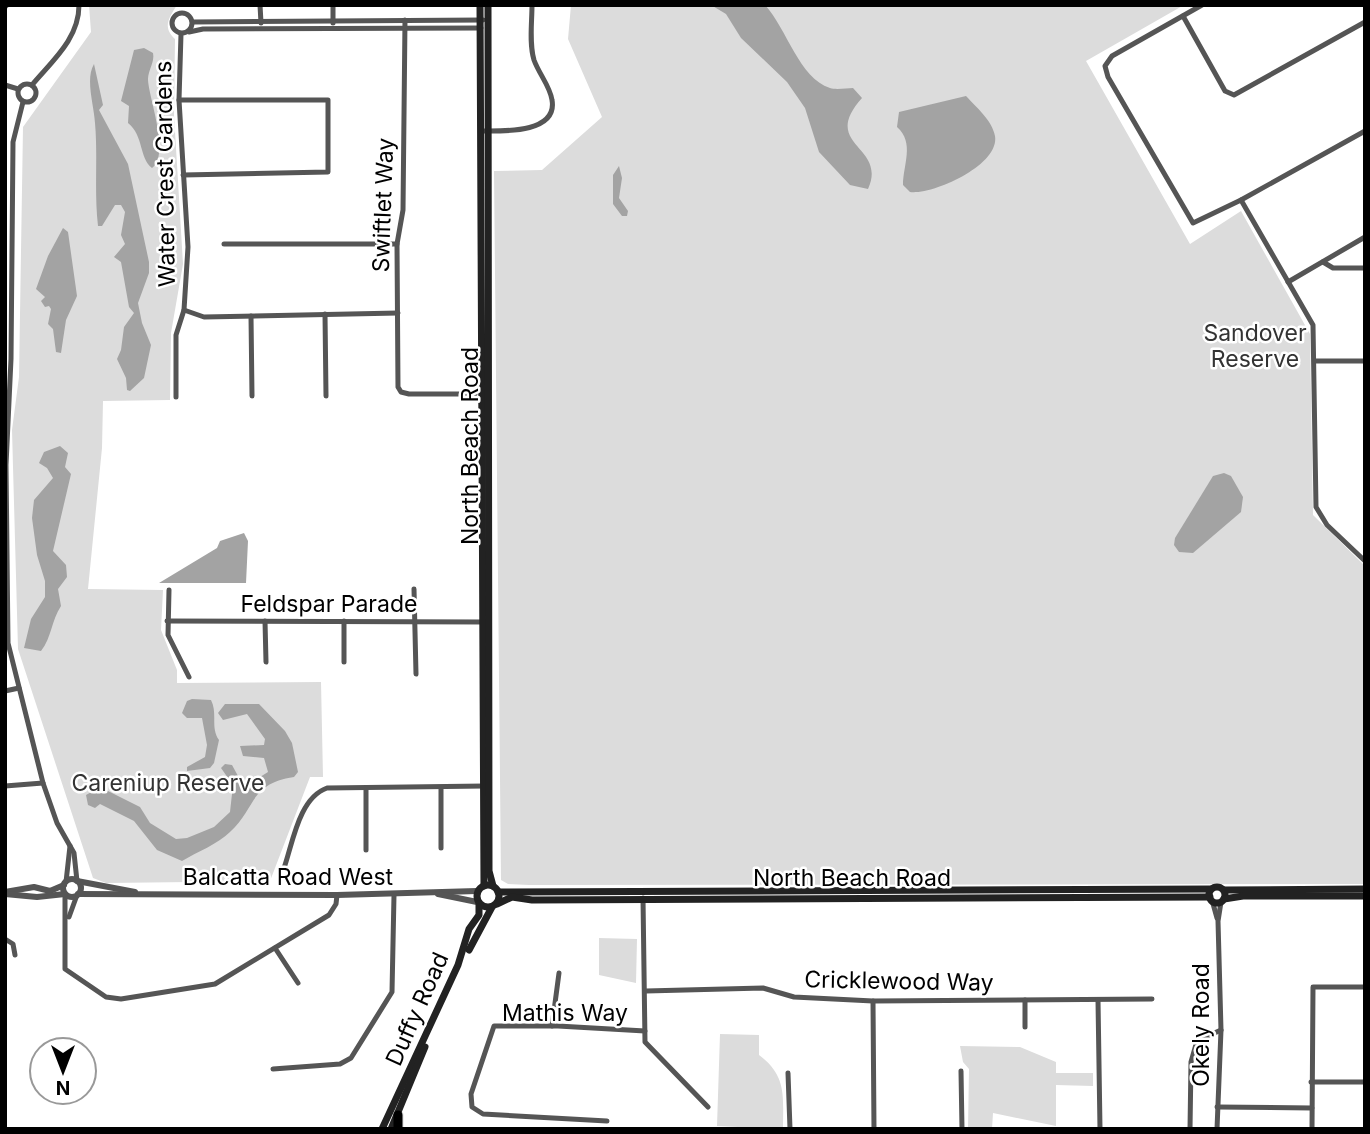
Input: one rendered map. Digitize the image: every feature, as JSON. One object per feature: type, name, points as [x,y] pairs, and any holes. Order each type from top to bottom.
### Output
[{"type":"highway","points":[[398,1115],[398,1129]]},
{"type":"main road","name":"North Beach Road","points":[[480,5],[485,24]]},
{"type":"main road","name":"North Beach Road","points":[[488,5],[485,24],[484,131],[488,889],[643,895]]},
{"type":"main road","points":[[1365,889],[1224,890],[1218,887],[1211,895],[1223,900],[1242,896],[1365,896]]},
{"type":"main road","points":[[488,889],[494,905],[478,903],[488,889]]},
{"type":"main road","points":[[1223,900],[1224,890]]},
{"type":"main road","name":"North Beach Road","points":[[494,905],[515,897],[643,895],[1211,895]]},
{"type":"main road","name":"Duffy Road","points":[[382,1129],[458,965],[469,929],[479,915],[478,903]]},
{"type":"main road","name":"Duffy Road","points":[[391,1129],[481,924],[494,905]]},
{"type":"street","points":[[32,85],[73,36],[78,24],[79,5]]},
{"type":"street","points":[[182,13],[183,5]]},
{"type":"street","points":[[260,5],[261,28]]},
{"type":"street","points":[[332,28],[333,5]]},
{"type":"street","points":[[484,131],[529,130],[552,107],[552,99],[534,60],[532,5]]},
{"type":"street","points":[[1202,5],[1112,56],[1105,70],[1190,221],[1198,222],[1241,200],[1365,131]]},
{"type":"street","points":[[182,13],[193,22],[405,20],[485,24]]},
{"type":"street","points":[[182,13],[174,18],[172,24],[181,34],[261,28],[405,28],[485,24]]},
{"type":"street","points":[[1183,16],[1228,98],[1365,22]]},
{"type":"street","name":"Swiftlet Way","points":[[405,20],[403,210],[397,244],[399,390],[409,394],[475,394]]},
{"type":"street","points":[[189,32],[193,22]]},
{"type":"street","name":"Water Crest Gardens","points":[[176,397],[176,335],[184,310],[188,247],[179,100],[181,34]]},
{"type":"street","points":[[23,102],[17,95],[18,89],[22,84],[32,85]]},
{"type":"street","points":[[5,85],[18,89]]},
{"type":"street","points":[[23,102],[35,97],[32,85]]},
{"type":"street","points":[[179,100],[328,100],[328,172],[183,175]]},
{"type":"street","points":[[23,102],[13,136],[9,205],[7,651],[43,783],[74,853],[80,887],[68,920]]},
{"type":"street","points":[[1241,200],[1313,325],[1316,507],[1327,525],[1365,561]]},
{"type":"street","points":[[1288,282],[1365,237]]},
{"type":"street","points":[[224,244],[397,244]]},
{"type":"street","points":[[1323,262],[1333,268],[1365,268]]},
{"type":"street","points":[[184,310],[204,317],[398,313]]},
{"type":"street","points":[[325,314],[326,396]]},
{"type":"street","points":[[251,316],[252,396]]},
{"type":"street","points":[[1315,361],[1365,361]]},
{"type":"street","points":[[414,589],[416,674]]},
{"type":"street","points":[[169,590],[168,635],[189,677]]},
{"type":"street","name":"Feldspar Parade","points":[[167,621],[487,622]]},
{"type":"street","points":[[265,621],[266,662]]},
{"type":"street","points":[[344,621],[344,662]]},
{"type":"street","points":[[5,691],[19,688]]},
{"type":"street","points":[[5,786],[43,783]]},
{"type":"street","points":[[284,868],[309,801],[317,792],[327,788],[486,786]]},
{"type":"street","points":[[366,788],[366,850]]},
{"type":"street","points":[[440,788],[441,848]]},
{"type":"street","points":[[69,846],[65,883],[68,920],[65,969],[106,997],[121,999],[215,984],[329,915],[336,904],[337,895]]},
{"type":"street","name":"Balcatta Road West","points":[[5,893],[34,887],[50,891],[65,883],[77,881],[140,894]]},
{"type":"street","name":"Balcatta Road West","points":[[5,893],[37,897],[90,892],[115,897],[140,894],[394,895],[488,889]]},
{"type":"street","name":"Balcatta Road West","points":[[436,894],[478,903]]},
{"type":"street","points":[[273,1069],[340,1064],[351,1058],[392,992],[394,895]]},
{"type":"street","points":[[643,895],[645,1042],[708,1107]]},
{"type":"street","name":"Okely Road","points":[[1211,895],[1218,921],[1221,1030],[1217,1129]]},
{"type":"street","name":"Okely Road","points":[[1218,921],[1223,900]]},
{"type":"street","points":[[5,939],[13,944],[15,955]]},
{"type":"street","points":[[275,948],[299,983]]},
{"type":"street","points":[[552,1026],[559,973]]},
{"type":"street","points":[[1312,1129],[1313,987],[1365,987]]},
{"type":"street","name":"Cricklewood Way","points":[[646,991],[763,988],[794,997],[873,1001],[1152,999]]},
{"type":"street","points":[[1025,1000],[1026,1027]]},
{"type":"street","points":[[1098,1000],[1100,1129]]},
{"type":"street","points":[[873,1001],[874,1129]]},
{"type":"street","name":"Mathis Way","points":[[607,1121],[483,1114],[472,1107],[471,1094],[494,1026],[645,1031]]},
{"type":"street","points":[[1190,1129],[1191,1062],[1197,1041],[1221,1030]]},
{"type":"street","points":[[961,1070],[962,1129]]},
{"type":"street","points":[[788,1073],[790,1129]]},
{"type":"street","points":[[1311,1082],[1365,1082]]},
{"type":"street","points":[[1217,1107],[1312,1108]]},
{"type":"green space","name":"Careniup Reserve","points":[[89,5],[177,5],[169,18],[168,26],[175,39],[174,115],[183,264],[171,333],[170,400],[103,401],[102,448],[88,589],[163,590],[161,630],[177,670],[177,683],[321,682],[323,777],[310,777],[270,881],[106,883],[93,878],[18,649],[12,430],[19,377],[23,127],[91,32]]},
{"type":"green space","name":"Sandover Reserve","points":[[571,5],[1184,5],[1086,61],[1190,244],[1241,211],[1310,334],[1313,515],[1365,566],[1365,884],[529,885],[508,884],[501,880],[494,171],[542,170],[602,117],[568,39]]},
{"type":"green space","points":[[599,938],[637,939],[636,983],[599,975]]},
{"type":"green space","points":[[720,1034],[759,1035],[759,1055],[775,1071],[782,1088],[783,1129],[717,1126]]},
{"type":"green space","points":[[960,1046],[1020,1047],[1056,1062],[1056,1073],[1093,1073],[1093,1086],[1056,1085],[1056,1126],[993,1113],[992,1129],[968,1129],[969,1069],[963,1062]]},
{"type":"shaded area","points":[[711,5],[765,5],[802,64],[819,83],[830,88],[853,88],[862,98],[851,114],[848,126],[850,136],[869,163],[872,174],[868,189],[850,185],[819,152],[805,108],[787,82],[741,38],[726,14]]},
{"type":"shaded area","points":[[144,48],[153,53],[148,79],[159,139],[157,161],[152,168],[145,159],[137,134],[128,123],[129,106],[121,101],[134,50]]},
{"type":"shaded area","points":[[94,64],[103,105],[99,110],[128,164],[149,262],[149,273],[138,303],[151,345],[144,378],[130,391],[127,390],[126,378],[117,359],[124,327],[134,313],[129,307],[121,262],[114,257],[125,244],[121,235],[125,212],[121,205],[115,205],[102,226],[98,226],[96,136],[90,85]]},
{"type":"shaded area","points":[[966,96],[991,125],[995,136],[994,147],[987,157],[963,176],[934,189],[910,192],[903,185],[907,147],[906,140],[897,127],[899,112]]},
{"type":"shaded area","points":[[619,166],[622,178],[619,198],[628,211],[627,216],[622,216],[613,204],[613,175]]},
{"type":"shaded area","points":[[63,228],[68,232],[77,296],[66,320],[61,353],[56,352],[53,329],[48,324],[51,309],[49,306],[45,307],[41,301],[45,297],[36,289],[48,256]]},
{"type":"shaded area","points":[[60,446],[68,453],[65,467],[71,474],[53,551],[66,565],[67,577],[58,589],[61,606],[41,651],[24,648],[31,619],[45,597],[45,581],[37,555],[32,518],[34,500],[53,478],[47,468],[39,463],[44,452]]},
{"type":"shaded area","points":[[1224,473],[1231,476],[1243,497],[1241,512],[1193,553],[1179,552],[1174,545],[1175,538],[1213,476]]},
{"type":"shaded area","points":[[244,533],[248,541],[246,583],[159,583],[217,548],[220,541]]},
{"type":"shaded area","points":[[211,700],[219,740],[214,763],[210,768],[187,771],[187,767],[205,757],[207,745],[202,718],[187,718],[182,713],[187,701]]},
{"type":"shaded area","points":[[225,704],[259,704],[285,731],[292,743],[298,772],[294,777],[279,780],[261,791],[239,823],[225,836],[182,861],[157,850],[134,821],[100,804],[95,808],[88,805],[86,795],[93,791],[106,790],[140,807],[150,823],[176,839],[187,838],[214,827],[230,812],[233,785],[221,768],[225,764],[232,765],[244,787],[268,772],[264,758],[243,756],[240,746],[264,745],[265,739],[247,714],[223,720],[218,713]]}]
